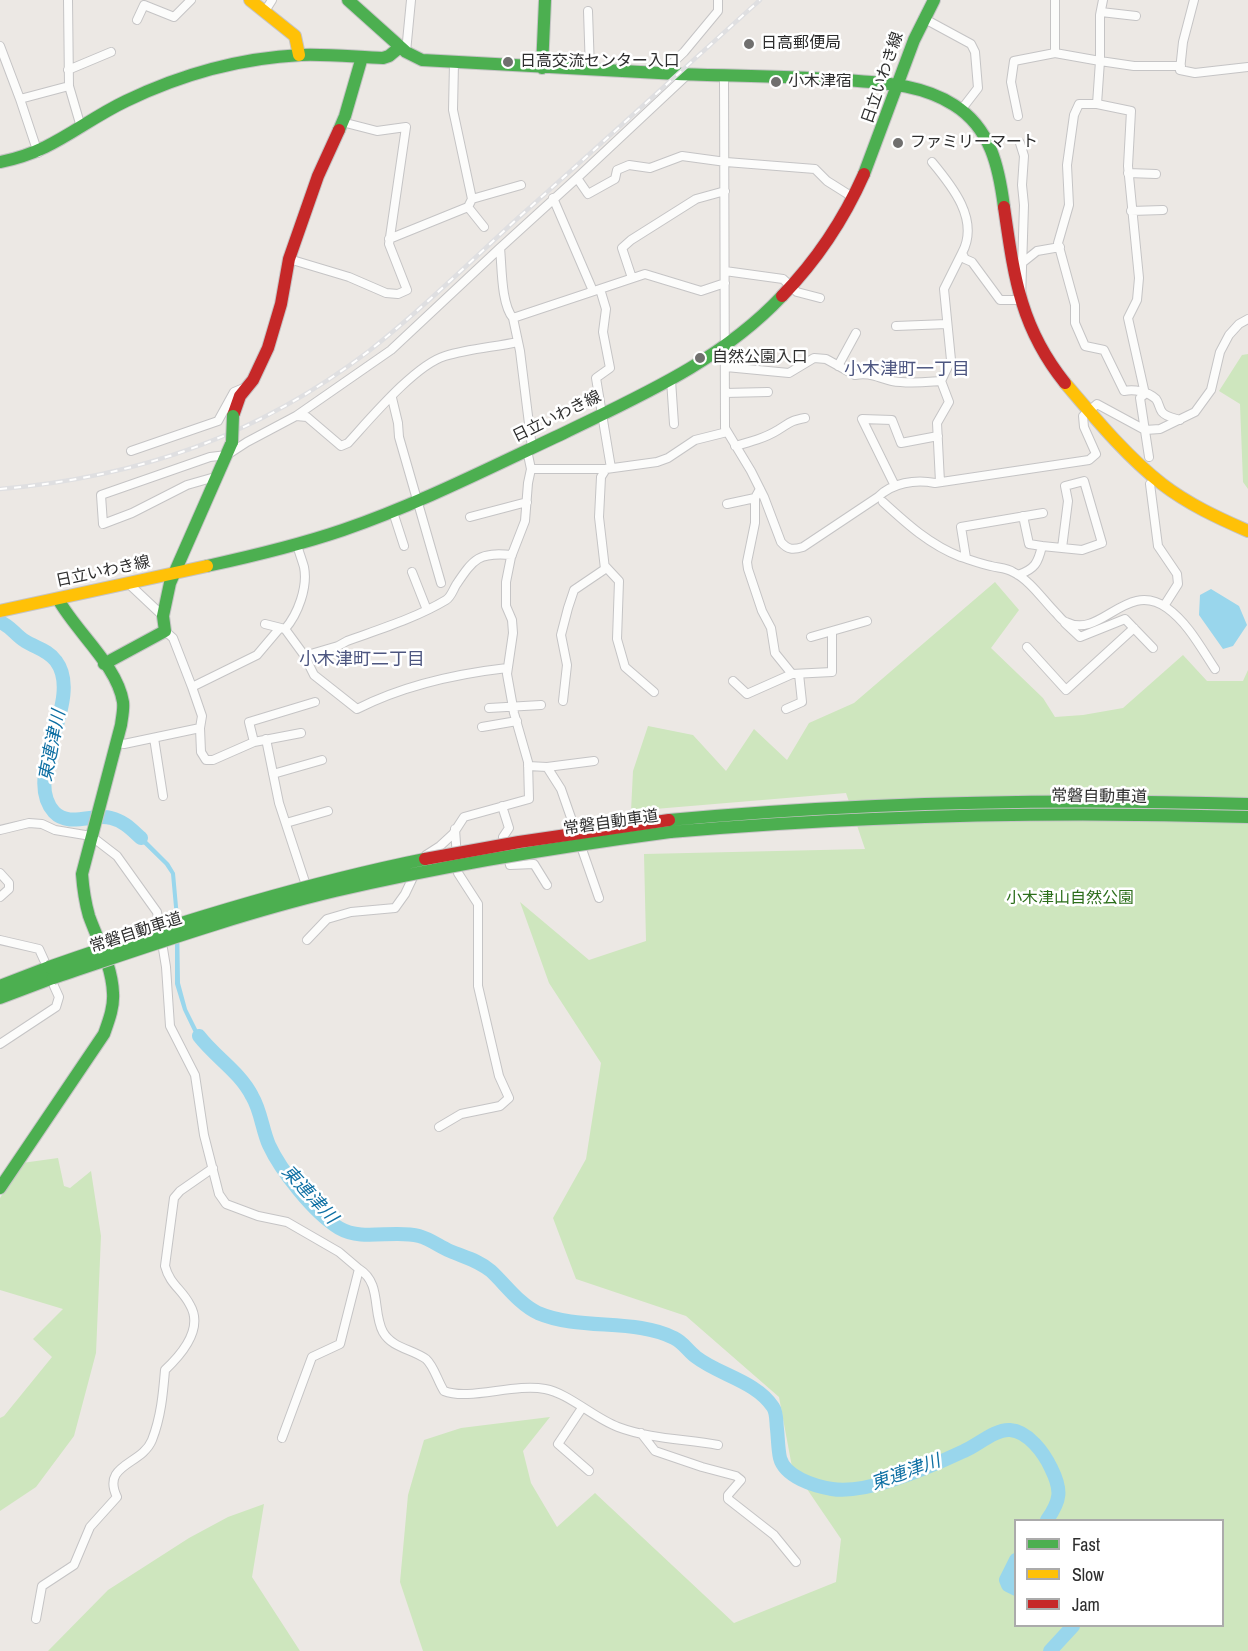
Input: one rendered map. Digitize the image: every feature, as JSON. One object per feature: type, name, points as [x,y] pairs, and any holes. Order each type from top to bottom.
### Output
[{"type":"main road","points":[[250,0],[296,36],[299,55]]},
{"type":"main road","points":[[348,0],[403,50],[422,60],[687,75],[820,78],[897,84],[929,92],[961,110],[978,126],[996,161],[1021,300],[1030,330],[1047,363],[1088,410],[1163,484],[1210,514],[1248,531]]},
{"type":"main road","points":[[542,68],[544,0]]},
{"type":"main road","name":"日立いわき線","points":[[0,611],[297,545],[393,512],[530,449],[671,380],[725,347],[757,321],[791,287],[822,249],[854,198],[871,159],[910,46],[933,0]]},
{"type":"main road","points":[[0,162],[17,160],[38,153],[124,102],[180,79],[237,64],[299,55],[383,58],[403,50]]},
{"type":"main road","points":[[104,664],[165,631],[163,616],[167,593],[232,442],[235,406],[268,348],[281,304],[289,259],[318,176],[342,122],[362,57]]},
{"type":"main road","points":[[0,1188],[104,1034],[112,1015],[113,983],[83,896],[82,885],[84,863],[116,742],[123,703],[119,686],[69,618],[58,599]]},
{"type":"main road","name":"常磐自動車道","points":[[670,826],[803,808],[987,800],[1144,800],[1248,804]]},
{"type":"main road","name":"常磐自動車道","points":[[0,998],[50,973],[201,916],[369,871],[475,849],[583,831],[815,819],[998,813],[1248,817]]},
{"type":"main road","name":"常磐自動車道","points":[[0,986],[50,973]]},
{"type":"street","points":[[68,0],[69,86],[81,128]]},
{"type":"street","points":[[137,20],[144,5],[174,17],[191,0]]},
{"type":"street","points":[[265,11],[272,0]]},
{"type":"street","points":[[403,50],[411,0]]},
{"type":"street","points":[[662,73],[684,52],[718,11],[718,0]]},
{"type":"street","points":[[1054,0],[1055,53]]},
{"type":"street","points":[[1097,104],[1103,0]]},
{"type":"street","points":[[1194,0],[1183,42],[1180,70],[1195,73],[1248,67]]},
{"type":"street","points":[[588,11],[590,70]]},
{"type":"street","points":[[1101,12],[1136,16]]},
{"type":"street","points":[[923,18],[971,44],[975,52],[978,88],[961,110]]},
{"type":"street","points":[[0,46],[21,99],[38,153]]},
{"type":"street","points":[[68,69],[111,52]]},
{"type":"street","points":[[1018,116],[1011,82],[1014,61],[1055,53],[1134,66],[1181,66]]},
{"type":"street","points":[[454,63],[453,110],[470,203],[484,227]]},
{"type":"street","points":[[215,477],[187,485],[132,513],[103,524],[101,495],[210,457],[227,455],[296,416],[391,350],[687,75]]},
{"type":"street","points":[[724,76],[726,162],[724,422],[727,432],[760,489],[781,542],[787,548],[794,550],[803,547],[878,497],[887,488],[921,480],[940,482],[1089,460],[1096,454],[1084,426],[1083,416],[1097,404],[1145,430],[1160,429],[1180,420],[1195,412],[1211,390],[1220,351],[1229,335],[1239,324],[1248,319]]},
{"type":"street","points":[[21,99],[69,86]]},
{"type":"street","points":[[1145,392],[1128,318],[1137,300],[1138,278],[1128,173],[1131,111],[1097,104],[1080,104],[1074,115],[1067,165],[1069,205],[1060,235],[1060,247],[1075,305],[1075,322],[1085,346],[1104,350],[1124,392],[1131,390],[1145,392],[1156,399],[1162,412],[1180,420]]},
{"type":"street","points":[[289,259],[349,277],[386,293],[405,293],[407,290],[389,244],[406,126],[377,131],[342,122]]},
{"type":"street","points":[[962,253],[965,260],[972,262],[1000,300],[1021,300],[1024,156],[1020,143]]},
{"type":"street","points":[[577,178],[588,194],[615,179],[617,170],[629,165],[650,168],[682,156],[815,169],[827,181],[854,198]]},
{"type":"street","points":[[932,162],[953,190],[965,212],[969,232],[967,244],[944,289],[951,360],[941,381],[949,402],[938,423],[940,482]]},
{"type":"street","points":[[1128,173],[1156,174]]},
{"type":"street","points":[[389,239],[470,203],[521,185]]},
{"type":"street","points":[[632,278],[622,248],[631,240],[696,200],[725,191]]},
{"type":"street","points":[[553,198],[606,309],[603,332],[610,368],[596,378],[603,413],[609,469]]},
{"type":"street","points":[[1131,211],[1163,210]]},
{"type":"street","points":[[1022,262],[1037,251],[1060,247]]},
{"type":"street","points":[[307,940],[327,919],[351,912],[395,908],[405,894],[424,856],[440,846],[464,817],[529,799],[528,766],[513,707],[507,668],[513,633],[512,620],[507,606],[506,582],[512,555],[525,521],[531,468],[530,449],[518,342],[504,293],[500,248]]},
{"type":"street","points":[[725,271],[783,279],[797,292],[820,298]]},
{"type":"street","points":[[513,318],[645,274],[701,291],[725,283]]},
{"type":"street","points":[[896,326],[947,324]]},
{"type":"street","points":[[838,366],[856,333]]},
{"type":"street","points":[[296,416],[307,417],[341,446],[348,442],[412,377],[444,357],[518,342]]},
{"type":"street","points":[[726,367],[789,373],[814,358],[826,359],[855,375],[867,372],[892,381],[912,383],[941,381]]},
{"type":"street","points":[[671,380],[674,424]]},
{"type":"street","points":[[131,451],[218,421],[234,392],[248,386]]},
{"type":"street","points":[[725,393],[768,392]]},
{"type":"street","points":[[1145,392],[1140,398],[1149,457]]},
{"type":"street","points":[[392,398],[399,436],[441,583]]},
{"type":"street","points":[[735,446],[779,430],[791,420],[805,418]]},
{"type":"street","points":[[895,486],[862,420],[892,420],[901,443],[938,436]]},
{"type":"street","points":[[531,468],[609,469],[657,462],[668,458],[695,440],[727,432]]},
{"type":"street","points":[[562,701],[567,665],[561,635],[568,608],[574,590],[605,569],[599,517],[600,477],[609,469]]},
{"type":"street","points":[[1023,516],[1029,543],[1042,546],[1062,548],[1082,550],[1102,543],[1084,481],[1065,486],[1068,501],[1062,548]]},
{"type":"street","points":[[1150,484],[1158,546],[1177,574],[1178,584],[1164,606]]},
{"type":"street","points":[[760,489],[755,498],[755,523],[747,562],[762,611],[771,628],[776,653],[796,674],[802,702],[786,709]]},
{"type":"street","points":[[727,504],[755,498]]},
{"type":"street","points":[[470,517],[527,502]]},
{"type":"street","points":[[883,502],[928,540],[966,558],[1005,568],[1018,575],[1080,637],[1125,619],[1153,648]]},
{"type":"street","points":[[393,512],[404,546]]},
{"type":"street","points":[[966,558],[962,527],[1043,513]]},
{"type":"street","points":[[192,687],[257,655],[293,620],[302,595],[304,569],[297,545]]},
{"type":"street","points":[[1018,575],[1031,570],[1039,558],[1042,546]]},
{"type":"street","points":[[304,656],[338,646],[427,610],[449,598],[469,567],[477,559],[486,554],[512,555]]},
{"type":"street","points":[[605,566],[619,581],[617,639],[625,668],[654,692]]},
{"type":"street","points":[[412,572],[427,610]]},
{"type":"street","points":[[129,584],[163,616]]},
{"type":"street","points":[[1065,622],[1092,623],[1121,606],[1148,600],[1164,606],[1190,630],[1215,669]]},
{"type":"street","points":[[812,637],[867,621]]},
{"type":"street","points":[[265,624],[282,629],[304,656],[314,675],[357,709],[381,696],[418,685],[474,672],[507,668]]},
{"type":"street","points":[[1027,647],[1066,690],[1134,628]]},
{"type":"street","points":[[165,631],[173,638],[202,716],[201,752],[206,760],[213,760],[254,742],[301,733]]},
{"type":"street","points":[[733,681],[747,694],[796,674],[832,672],[832,631]]},
{"type":"street","points":[[254,742],[249,722],[315,702]]},
{"type":"street","points":[[489,708],[541,705]]},
{"type":"street","points":[[482,728],[517,721]]},
{"type":"street","points":[[116,742],[124,744],[200,728]]},
{"type":"street","points":[[154,738],[164,796]]},
{"type":"street","points":[[266,739],[279,803],[305,882]]},
{"type":"street","points":[[273,774],[322,760]]},
{"type":"street","points":[[528,766],[547,767],[594,761]]},
{"type":"street","points":[[547,767],[561,789],[599,898]]},
{"type":"street","points":[[502,806],[509,828],[503,837],[510,866],[534,864],[547,885]]},
{"type":"street","points":[[286,823],[328,811]]},
{"type":"street","points":[[0,830],[29,823],[42,824],[55,830],[92,833],[117,856],[157,912],[166,967],[170,1026],[195,1075],[204,1135],[219,1194],[226,1204],[258,1216],[287,1222],[339,1252],[365,1272],[373,1287],[383,1332],[395,1344],[426,1359],[444,1391],[465,1394],[523,1387],[544,1388],[556,1392],[609,1423],[641,1433],[718,1445]]},
{"type":"street","points":[[439,1127],[461,1114],[500,1106],[509,1098],[499,1076],[478,986],[478,904],[458,873],[455,830]]},
{"type":"street","points":[[0,873],[9,883],[9,889],[0,897]]},
{"type":"street","points":[[0,940],[39,949],[59,997],[56,1007],[0,1044]]},
{"type":"street","points":[[36,1619],[42,1586],[74,1565],[90,1527],[117,1497],[112,1487],[113,1478],[124,1466],[145,1452],[152,1443],[161,1410],[165,1370],[192,1336],[195,1322],[190,1305],[173,1285],[165,1266],[174,1198],[180,1191],[213,1168]]},
{"type":"street","points":[[282,1438],[312,1357],[340,1344],[359,1269]]},
{"type":"street","points":[[582,1408],[558,1444],[589,1471]]},
{"type":"street","points":[[641,1433],[655,1451],[736,1476],[741,1480],[728,1495],[728,1499],[774,1534],[796,1562]]},
{"type":"green space","points":[[1248,354],[1248,489],[1243,482],[1240,404],[1219,391],[1242,355]]},
{"type":"green space","name":"小木津山自然公園","points":[[995,582],[1019,610],[991,648],[1043,698],[1055,717],[1123,708],[1183,655],[1207,681],[1243,681],[1248,670],[1248,1651],[423,1651],[400,1582],[408,1495],[424,1440],[461,1428],[550,1417],[523,1451],[531,1483],[557,1527],[595,1493],[734,1623],[836,1582],[841,1539],[792,1467],[779,1397],[686,1316],[576,1279],[553,1218],[586,1159],[601,1063],[549,983],[520,902],[589,960],[646,941],[644,854],[865,849],[846,793],[631,811],[633,771],[648,726],[693,735],[726,771],[754,729],[787,760],[809,723],[854,703]]},
{"type":"green space","points":[[58,1158],[64,1186],[70,1188],[91,1171],[101,1236],[96,1353],[74,1436],[36,1487],[0,1511],[0,1418],[52,1357],[33,1339],[63,1309],[0,1290],[0,1198],[22,1163]]},
{"type":"green space","points":[[264,1504],[252,1577],[300,1651],[48,1651],[108,1590],[189,1538],[228,1517]]},
{"type":"water","points":[[1211,589],[1239,606],[1247,625],[1233,646],[1223,649],[1199,615],[1200,595]]},
{"type":"water","points":[[130,824],[169,863],[175,873],[179,918],[180,983],[187,1009],[200,1035],[210,1047],[207,1050],[196,1037],[183,1010],[175,984],[175,918],[171,874],[165,865],[127,828]]},
{"type":"waterway","name":"東連津川","points":[[0,622],[25,641],[53,657],[63,677],[63,696],[44,779],[46,797],[54,812],[60,817],[74,820],[104,817],[116,819],[141,838]]},
{"type":"waterway","name":"東連津川","points":[[199,1036],[247,1087],[255,1102],[269,1145],[290,1179],[309,1202],[339,1228],[358,1234],[409,1234],[427,1239],[481,1264],[525,1305],[538,1313],[571,1322],[642,1328],[677,1340],[705,1363],[747,1384],[766,1398],[775,1412],[779,1455],[783,1465],[801,1480],[817,1486],[846,1490],[880,1484],[951,1457],[998,1432],[1017,1431],[1040,1450],[1055,1476],[1058,1489],[1057,1501],[1048,1519]]},
{"type":"waterway","name":"東連津川","points":[[1014,1564],[1006,1580],[1008,1585],[1014,1588]]},
{"type":"waterway","name":"東連津川","points":[[1050,1651],[1072,1627]]},
{"type":"railway","points":[[0,489],[101,474],[195,447],[240,429],[284,407],[327,381],[369,351],[445,286],[760,0]]},
{"type":"traffic: fast","points":[[348,0],[406,52],[422,60],[677,74],[845,80],[901,86],[928,93],[954,105],[977,125],[985,137],[996,164],[1004,207]]},
{"type":"traffic: fast","points":[[542,68],[545,0]]},
{"type":"traffic: fast","points":[[864,174],[914,40],[934,0]]},
{"type":"traffic: fast","points":[[0,162],[51,144],[126,101],[168,83],[211,69],[256,60],[301,55],[383,58],[400,47]]},
{"type":"traffic: fast","points":[[339,130],[362,57]]},
{"type":"traffic: fast","points":[[207,566],[276,550],[343,530],[399,509],[482,472],[623,405],[680,374],[734,339],[782,296]]},
{"type":"traffic: fast","points":[[232,442],[233,416]]},
{"type":"traffic: fast","points":[[104,664],[165,631],[163,616],[170,583],[232,442]]},
{"type":"traffic: fast","points":[[0,1188],[104,1034],[113,1003],[110,973],[89,916],[82,874],[121,725],[123,702],[119,688],[105,662],[58,599]]},
{"type":"traffic: fast","points":[[669,820],[814,809],[958,803],[1103,801],[1248,804]]},
{"type":"traffic: fast","points":[[670,832],[742,826],[959,816],[1103,814],[1248,817]]},
{"type":"traffic: fast","points":[[53,978],[228,920],[335,891],[501,857],[670,832]]},
{"type":"traffic: fast","points":[[49,967],[282,893],[425,859]]},
{"type":"traffic: fast","points":[[0,986],[49,967]]},
{"type":"traffic: fast","points":[[0,998],[53,978]]},
{"type":"traffic: slow","points":[[250,0],[295,36],[299,55]]},
{"type":"traffic: slow","points":[[1065,383],[1123,449],[1162,484],[1182,498],[1248,531]]},
{"type":"traffic: slow","points":[[0,611],[207,566]]},
{"type":"traffic: jam","points":[[233,416],[240,396],[253,380],[268,348],[281,304],[289,259],[318,176],[339,130]]},
{"type":"traffic: jam","points":[[782,296],[829,238],[864,174]]},
{"type":"traffic: jam","points":[[1004,207],[1011,256],[1021,300],[1038,342],[1065,383]]},
{"type":"traffic: jam","points":[[425,859],[519,842],[669,820]]},
{"type":"place","name":"日高郵便局","points":[[749,44]]},
{"type":"place","name":"日高交流センター入口","points":[[508,62]]},
{"type":"place","name":"小木津宿","points":[[776,82]]},
{"type":"place","name":"ファミリーマート","points":[[898,143]]},
{"type":"place","name":"自然公園入口","points":[[700,358]]},
{"type":"district","name":"小木津町一丁目","points":[[907,370]]},
{"type":"district","name":"小木津町二丁目","points":[[362,660]]}]
